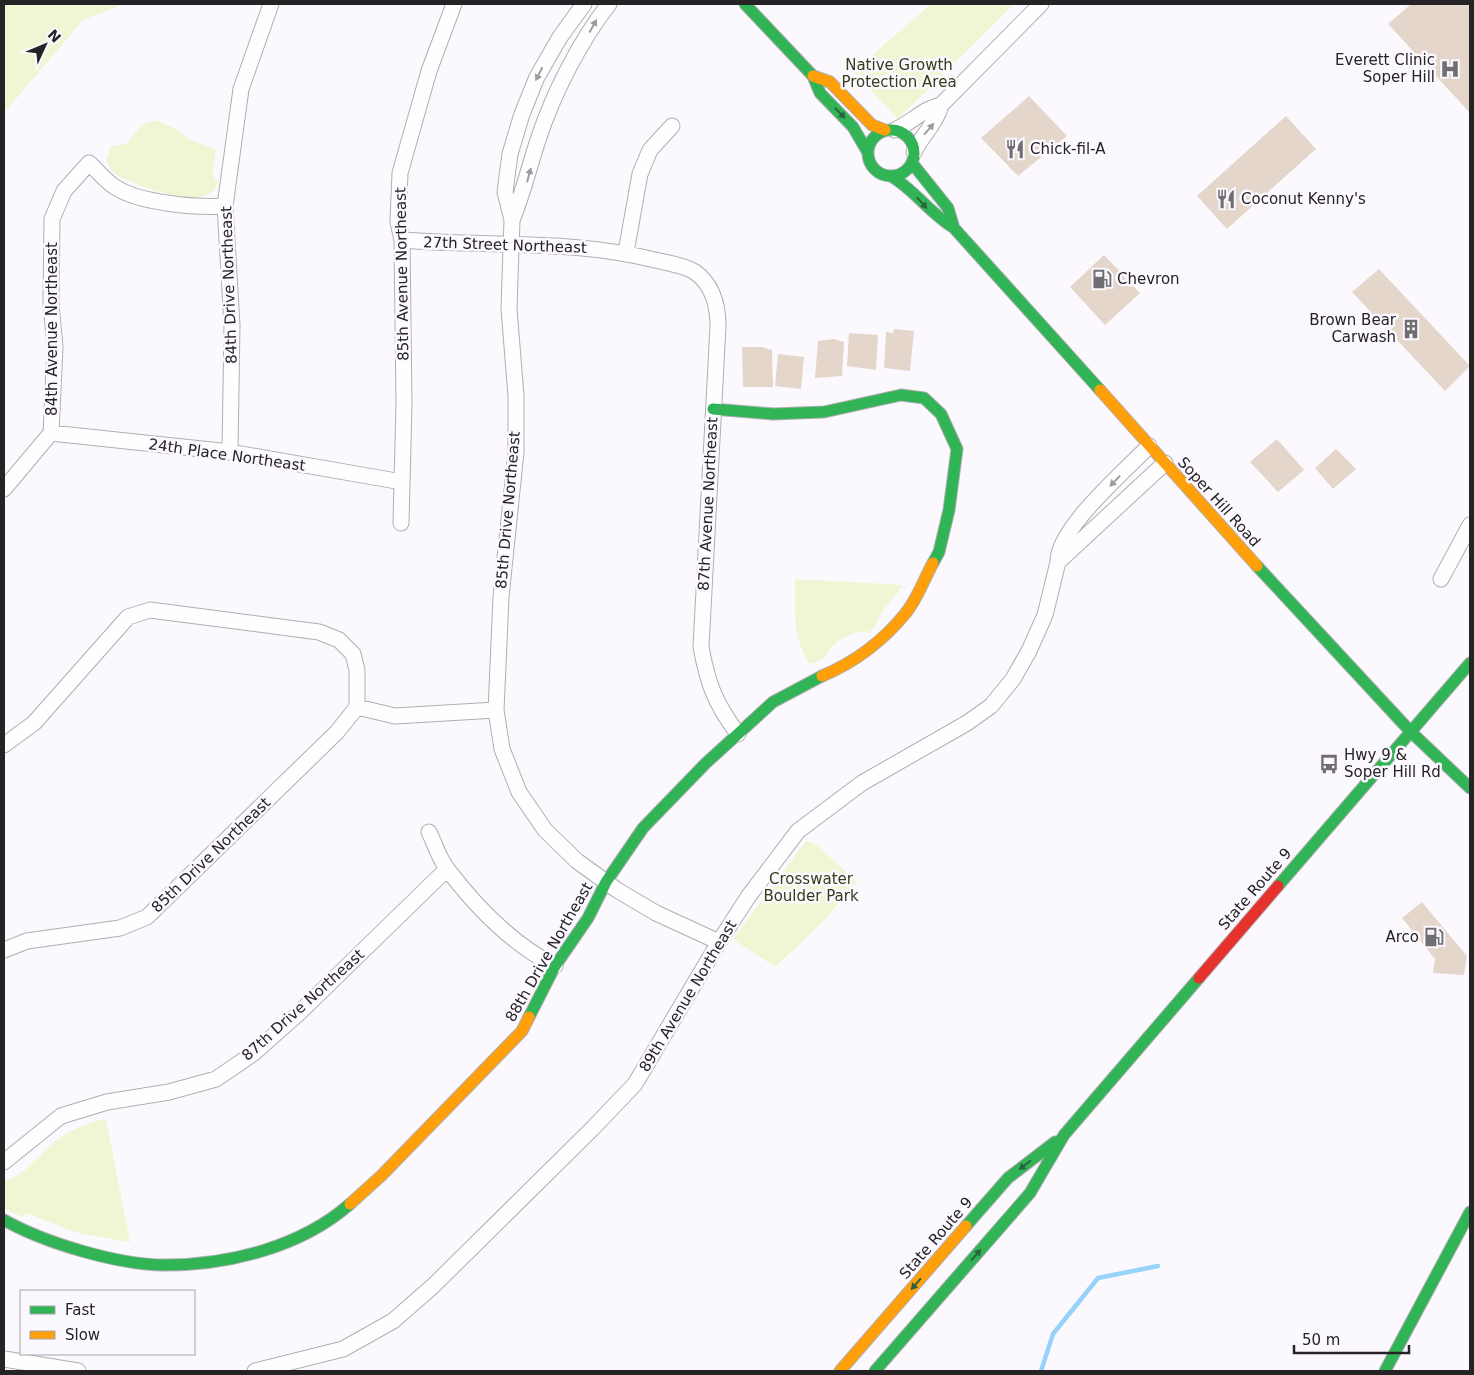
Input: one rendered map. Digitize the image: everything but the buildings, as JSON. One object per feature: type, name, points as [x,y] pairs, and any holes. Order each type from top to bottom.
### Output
[{"type":"street","name":"84th Drive Northeast","points":[[230,452],[233,381],[232,324],[225,206],[241,89],[271,4]]},
{"type":"street","name":"85th Avenue Northeast","points":[[401,523],[404,395],[402,240],[398,222],[400,173],[429,71],[454,4]]},
{"type":"street","name":"85th Drive Northeast","points":[[584,4],[560,37],[537,77],[522,114],[510,154],[505,192],[512,220],[509,309],[516,396],[516,452],[501,597],[496,710],[502,749],[519,792],[545,830],[577,861],[606,882],[656,914],[718,942]]},
{"type":"street","name":"85th Drive Northeast","points":[[512,220],[523,195],[538,139],[557,93],[597,19],[609,4]]},
{"type":"street","points":[[745,4],[813,76],[820,93],[853,127],[867,151],[868,159],[876,172],[891,176],[906,185],[936,218],[954,228]]},
{"type":"street","points":[[891,176],[905,172],[919,141],[937,120],[941,105],[1041,4]]},
{"type":"street","points":[[813,76],[830,82],[872,125],[909,138],[913,157],[948,208],[954,228]]},
{"type":"street","points":[[867,151],[873,137],[913,120],[927,108],[941,105]]},
{"type":"street","points":[[626,252],[640,174],[650,150],[672,126]]},
{"type":"street","name":"84th Avenue Northeast","points":[[4,489],[52,433],[55,355],[51,304],[52,219],[64,191],[89,162],[115,187],[145,199],[206,208],[225,206]]},
{"type":"street","name":"Soper Hill Road","points":[[954,228],[1165,464],[1410,732],[1470,788]]},
{"type":"street","name":"27th Street Northeast","points":[[402,240],[511,245],[546,244],[626,252],[682,266],[694,272]]},
{"type":"street","name":"87th Avenue Northeast","points":[[694,272],[710,288],[718,307],[701,647],[707,682],[720,710],[738,734]]},
{"type":"street","name":"88th Drive Northeast","points":[[4,1220],[24,1231],[109,1258],[164,1265],[214,1261],[251,1254],[310,1233],[345,1208],[382,1175],[522,1031],[555,966],[588,918],[606,882],[642,828],[706,763],[773,702],[806,682],[844,666],[884,637],[906,613],[939,552],[948,516],[956,468],[957,449],[950,429],[941,414],[924,398],[901,395],[824,412],[773,414],[713,409]]},
{"type":"street","name":"24th Place Northeast","points":[[52,433],[230,452],[402,482]]},
{"type":"street","name":"89th Avenue Northeast","points":[[255,1371],[343,1349],[393,1321],[433,1286],[635,1084],[718,942],[748,897],[798,831],[862,783],[967,723],[992,706],[1013,679],[1029,651],[1045,615],[1058,562],[1057,554],[1068,531],[1149,446]]},
{"type":"street","points":[[1058,562],[1165,464]]},
{"type":"street","points":[[1441,579],[1470,525]]},
{"type":"street","points":[[4,745],[34,723],[128,617],[150,610],[319,632],[339,640],[353,654],[357,670],[357,707],[396,716],[496,710]]},
{"type":"street","name":"State Route 9","points":[[875,1371],[1030,1193],[1064,1135],[1470,663]]},
{"type":"street","name":"85th Drive Northeast","points":[[4,950],[27,941],[120,928],[146,917],[337,732],[357,707]]},
{"type":"street","points":[[429,832],[447,869],[502,930],[537,957],[555,966]]},
{"type":"street","name":"87th Drive Northeast","points":[[4,1162],[61,1116],[107,1102],[169,1092],[216,1079],[254,1052],[299,1013],[447,869]]},
{"type":"street","name":"State Route 9","points":[[840,1371],[1008,1178],[1064,1135]]},
{"type":"street","points":[[1385,1371],[1470,1212]]},
{"type":"street","points":[[4,1359],[78,1371]]},
{"type":"green space","points":[[4,4],[124,4],[83,20],[4,113]]},
{"type":"green space","name":"Native Growth Protection Area","points":[[931,4],[1014,4],[898,119],[853,72]]},
{"type":"green space","points":[[155,120],[174,128],[190,140],[216,149],[212,173],[218,183],[211,193],[196,197],[172,195],[133,183],[112,171],[106,161],[111,146],[126,144],[142,125]]},
{"type":"green space","points":[[795,579],[903,585],[884,610],[876,626],[869,632],[856,633],[843,638],[832,647],[825,658],[810,664],[804,654],[797,633]]},
{"type":"green space","name":"Crosswater Boulder Park","points":[[806,841],[817,845],[857,882],[821,924],[775,967],[733,939]]},
{"type":"green space","points":[[106,1119],[130,1242],[78,1233],[26,1213],[22,1217],[4,1208],[4,1181],[20,1174],[65,1134],[82,1126]]},
{"type":"waterway","points":[[1041,1371],[1053,1334],[1098,1278],[1158,1266]]},
{"type":"traffic: fast","points":[[745,4],[813,76],[820,93],[853,127],[867,151]]},
{"type":"traffic: fast","points":[[896,130],[908,136],[913,144],[914,153],[913,162],[908,170],[900,175],[886,176],[874,170],[869,162],[868,148],[874,136],[882,131],[896,130]]},
{"type":"traffic: fast","points":[[912,163],[948,208],[954,228]]},
{"type":"traffic: fast","points":[[891,176],[908,188],[954,228],[1100,390]]},
{"type":"traffic: fast","points":[[713,409],[773,414],[824,412],[901,395],[924,398],[941,414],[957,449],[949,510],[939,552],[933,563]]},
{"type":"traffic: fast","points":[[1257,566],[1410,731],[1470,788]]},
{"type":"traffic: fast","points":[[1278,886],[1470,663]]},
{"type":"traffic: fast","points":[[529,1017],[555,966],[588,918],[606,882],[643,828],[706,763],[773,702],[822,676]]},
{"type":"traffic: fast","points":[[875,1371],[1030,1193],[1064,1135],[1199,978]]},
{"type":"traffic: fast","points":[[966,1226],[1008,1178],[1055,1142]]},
{"type":"traffic: fast","points":[[4,1220],[40,1237],[104,1257],[146,1264],[189,1264],[214,1262],[263,1251],[309,1232],[331,1219],[350,1204]]},
{"type":"traffic: fast","points":[[1385,1371],[1470,1212]]},
{"type":"traffic: slow","points":[[813,76],[830,82],[872,125],[885,130]]},
{"type":"traffic: slow","points":[[1100,390],[1257,566]]},
{"type":"traffic: slow","points":[[822,676],[856,658],[896,624],[913,602],[933,563]]},
{"type":"traffic: slow","points":[[350,1204],[382,1175],[522,1031],[529,1017]]},
{"type":"traffic: slow","points":[[840,1371],[966,1226]]},
{"type":"traffic: jam","points":[[1199,978],[1278,886]]},
{"type":"place","name":"Everett Clinic Soper Hill","points":[[1450,69]]},
{"type":"place","name":"Chick-fil-A","points":[[1015,149]]},
{"type":"place","name":"Coconut Kenny's","points":[[1226,199]]},
{"type":"place","name":"Chevron","points":[[1102,279]]},
{"type":"place","name":"Brown Bear Carwash","points":[[1411,329]]},
{"type":"place","name":"Hwy 9 & Soper Hill Rd","points":[[1329,764]]},
{"type":"place","name":"Arco","points":[[1434,937]]}]
